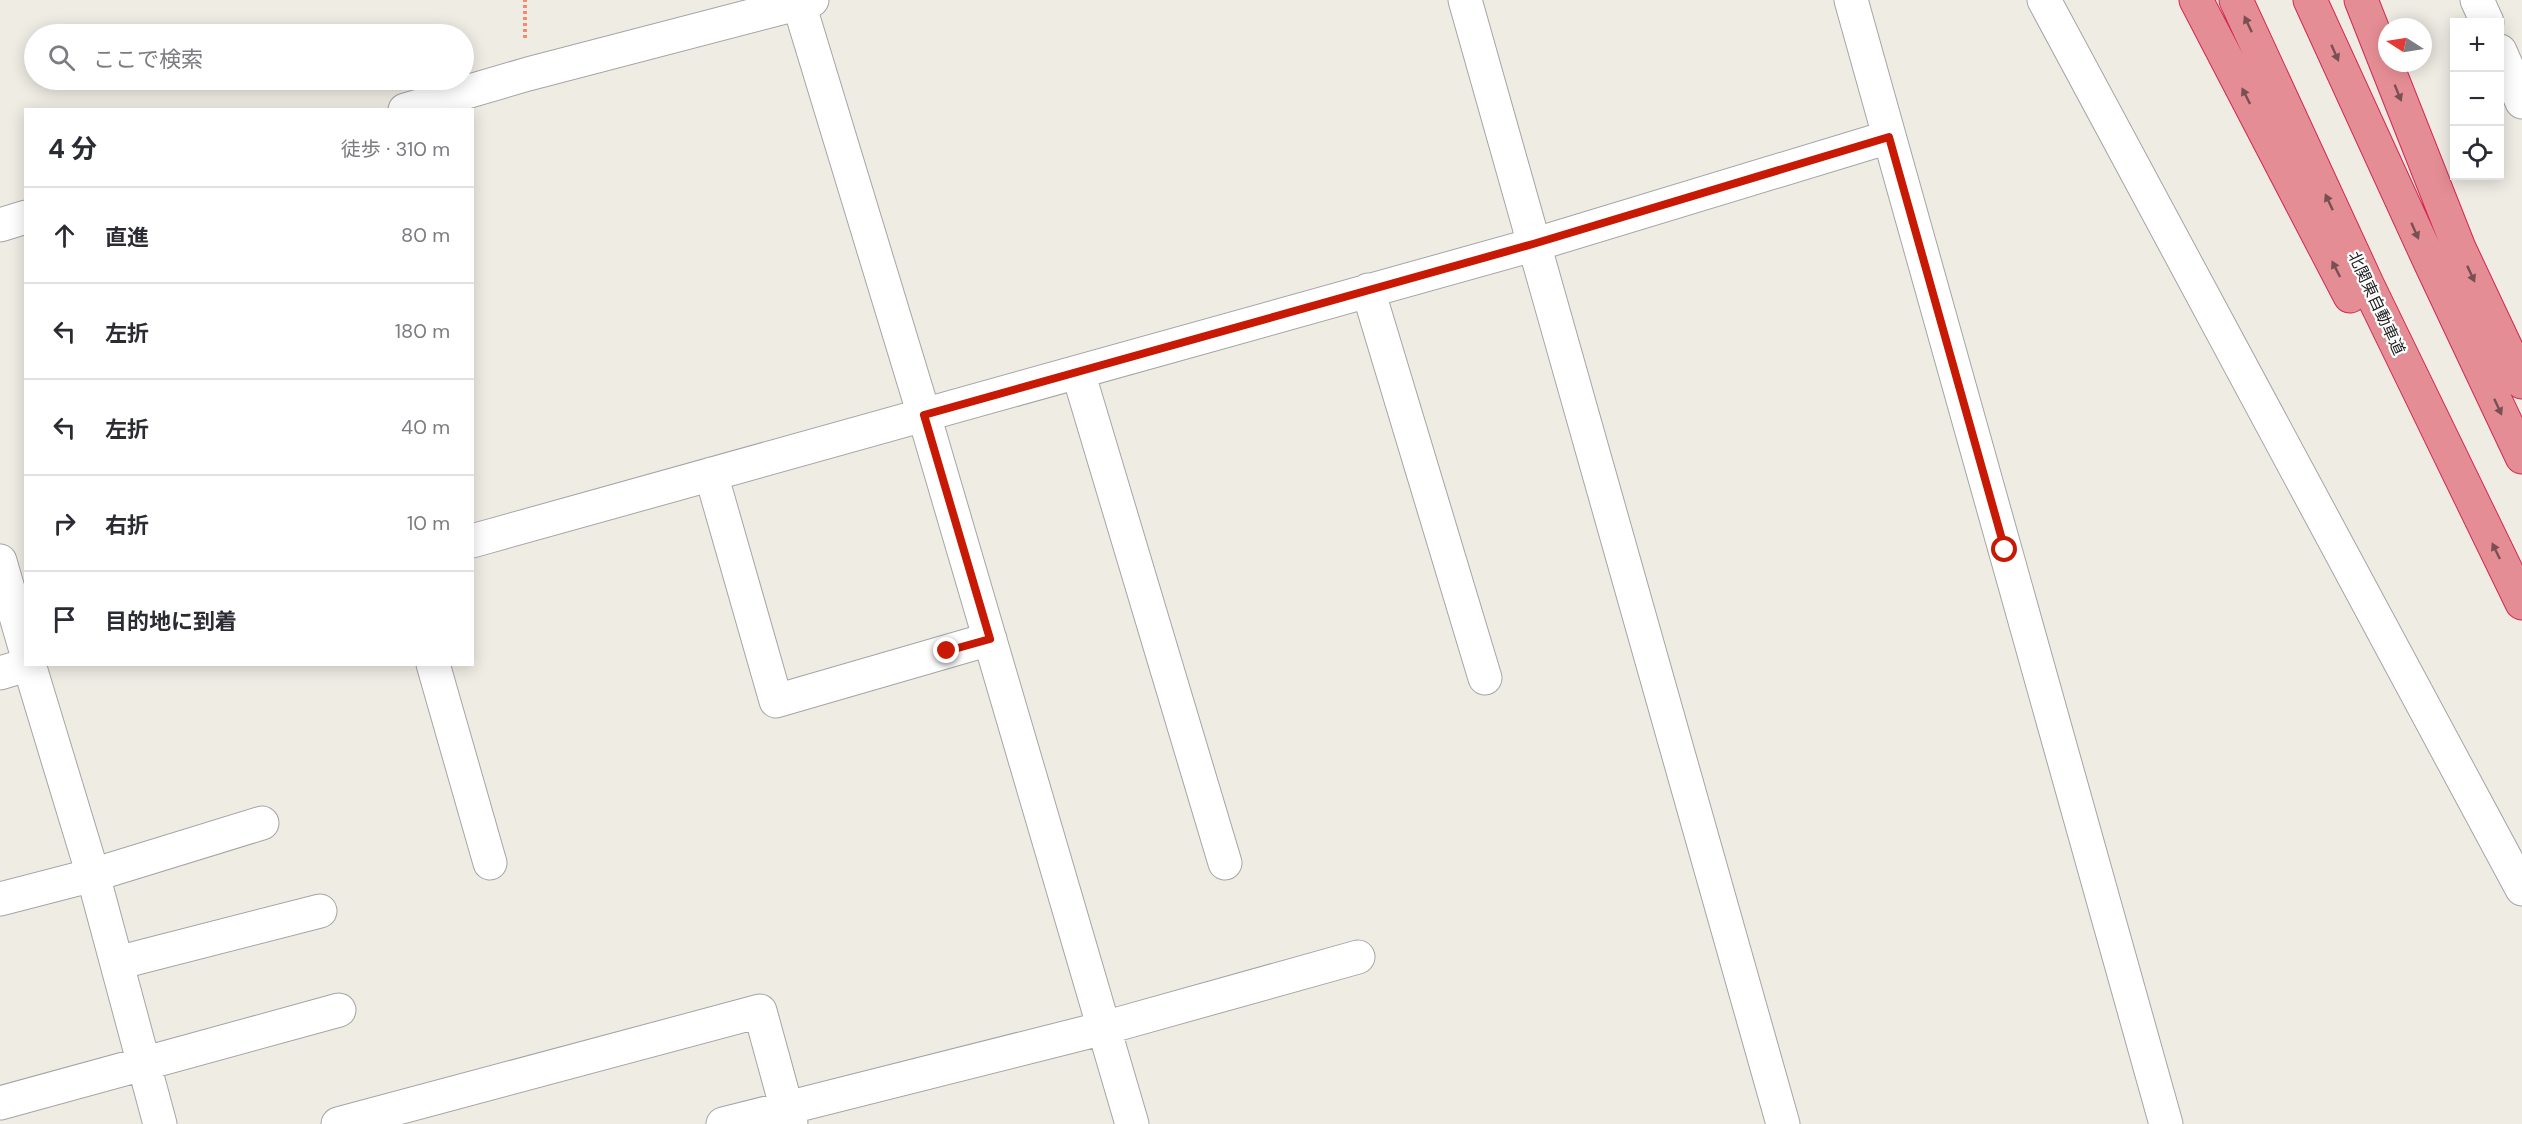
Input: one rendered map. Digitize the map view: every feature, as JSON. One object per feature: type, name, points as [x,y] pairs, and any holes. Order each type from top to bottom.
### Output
[{"type":"highway","points":[[2196,0],[2347,291],[2462,482]]},
{"type":"highway","name":"北関東自動車道","points":[[2236,0],[2368,286],[2522,603]]},
{"type":"highway","points":[[2310,0],[2522,457]]},
{"type":"highway","points":[[2361,0],[2459,248],[2522,382]]},
{"type":"street","points":[[1465,0],[1783,1124]]},
{"type":"street","points":[[1851,0],[2166,1124]]},
{"type":"street","points":[[2044,0],[2511,844],[2522,890]]},
{"type":"street","points":[[2477,0],[2485,18]]},
{"type":"street","points":[[474,90],[806,2],[924,415],[1132,1124]]},
{"type":"street","points":[[2504,62],[2522,102]]},
{"type":"street","points":[[412,108],[473,90]]},
{"type":"street","points":[[474,540],[1533,244],[1889,137]]},
{"type":"street","points":[[0,225],[24,219]]},
{"type":"street","points":[[1368,290],[1485,678]]},
{"type":"street","points":[[1078,372],[1225,863]]},
{"type":"street","points":[[711,474],[776,701],[990,639]]},
{"type":"street","points":[[0,561],[24,644]]},
{"type":"street","points":[[0,673],[26,666]]},
{"type":"street","points":[[30,666],[93,875],[160,1124]]},
{"type":"street","points":[[434,666],[490,863]]},
{"type":"street","points":[[0,899],[93,875],[262,823]]},
{"type":"street","points":[[117,963],[320,910]]},
{"type":"street","points":[[723,1124],[789,1116],[1358,957]]},
{"type":"street","points":[[0,1103],[339,1010]]},
{"type":"street","points":[[338,1124],[760,1011],[789,1116]]},
{"type":"route","points":[[947,651],[990,639],[924,415],[1533,244],[1889,137],[2005,550]]}]
